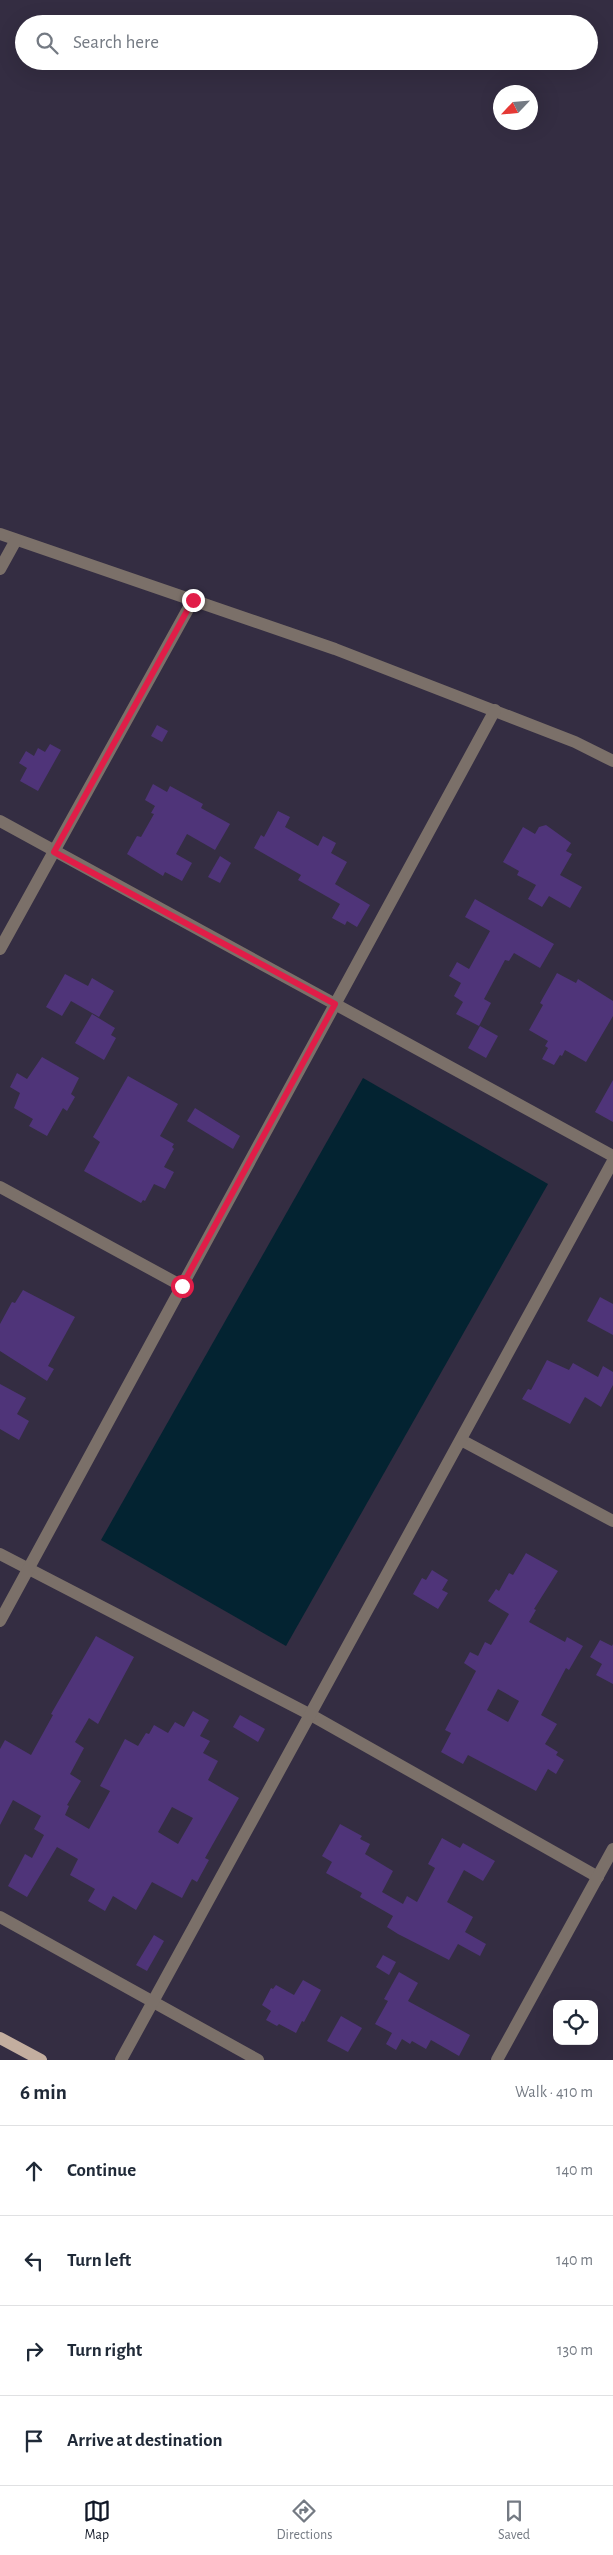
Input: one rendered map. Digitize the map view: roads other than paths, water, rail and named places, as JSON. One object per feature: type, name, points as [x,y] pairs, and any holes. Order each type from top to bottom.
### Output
[{"type":"main road","points":[[0,2038],[41,2060]]},
{"type":"street","points":[[0,534],[335,649],[575,742],[613,761]]},
{"type":"street","points":[[0,569],[16,540]]},
{"type":"street","points":[[0,949],[193,600]]},
{"type":"street","points":[[0,1621],[495,710]]},
{"type":"street","points":[[0,821],[613,1156]]},
{"type":"street","points":[[121,2060],[154,2003],[613,1160]]},
{"type":"street","points":[[0,1187],[182,1286]]},
{"type":"street","points":[[461,1440],[613,1521]]},
{"type":"street","points":[[0,1554],[311,1715],[598,1876]]},
{"type":"street","points":[[497,2060],[613,1849]]},
{"type":"street","points":[[0,1918],[258,2060]]},
{"type":"water","points":[[363,1078],[548,1184],[286,1646],[101,1540]]}]
